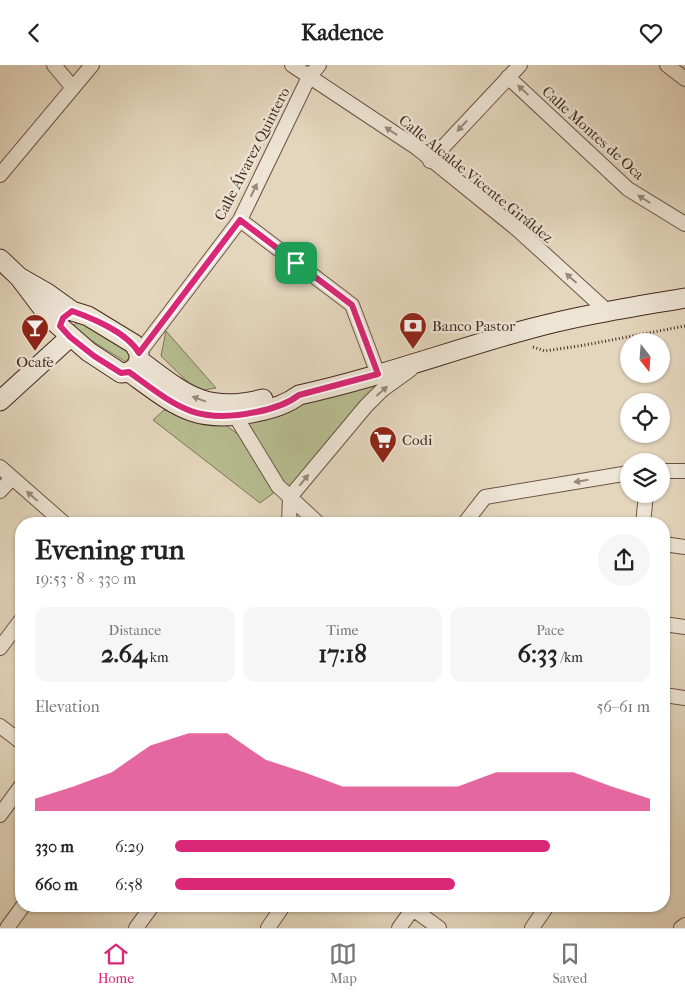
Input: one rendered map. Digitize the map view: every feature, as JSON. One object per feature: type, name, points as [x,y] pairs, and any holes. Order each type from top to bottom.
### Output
[{"type":"street","points":[[54,65],[73,87]]},
{"type":"street","points":[[0,175],[92,65]]},
{"type":"street","name":"Calle Alcalde Vicente Giráldez","points":[[292,65],[417,148],[430,161],[517,229],[607,311]]},
{"type":"street","name":"Calle Álvarez Quintero","points":[[136,361],[240,220],[310,77],[319,65]]},
{"type":"street","points":[[430,161],[520,65]]},
{"type":"street","points":[[668,65],[685,79]]},
{"type":"street","name":"Calle Montes de Oca","points":[[508,77],[628,189],[685,224]]},
{"type":"street","points":[[240,220],[352,305],[378,374]]},
{"type":"street","points":[[0,259],[19,277],[60,327],[89,352],[121,373],[136,361]]},
{"type":"street","points":[[19,277],[47,293],[72,311],[88,316],[134,344],[136,361],[168,401],[185,409],[204,416],[236,417],[288,404],[299,395]]},
{"type":"street","points":[[136,361],[186,394],[211,403],[256,401],[287,393],[299,395],[425,361],[528,329],[607,311],[685,298]]},
{"type":"street","points":[[50,354],[63,318],[72,311]]},
{"type":"street","points":[[50,354],[60,327]]},
{"type":"street","points":[[0,401],[50,354],[73,349],[89,352]]},
{"type":"street","points":[[289,517],[290,497],[366,406],[398,378],[425,361]]},
{"type":"street","points":[[236,417],[278,486],[312,517]]},
{"type":"street","points":[[0,467],[57,517]]},
{"type":"street","points":[[670,471],[685,471]]},
{"type":"street","points":[[469,517],[485,497],[620,474]]},
{"type":"street","points":[[0,491],[12,478]]},
{"type":"street","points":[[644,517],[645,503]]},
{"type":"street","points":[[670,545],[685,547]]},
{"type":"street","points":[[670,625],[685,627]]},
{"type":"street","points":[[0,649],[15,628]]},
{"type":"street","points":[[670,696],[685,698]]},
{"type":"street","points":[[0,726],[15,737]]},
{"type":"street","points":[[0,815],[15,794]]},
{"type":"street","points":[[7,928],[19,912]]},
{"type":"street","points":[[136,928],[148,912]]},
{"type":"street","points":[[268,928],[279,912]]},
{"type":"street","points":[[398,928],[411,912]]},
{"type":"street","points":[[419,912],[439,928]]},
{"type":"street","points":[[532,928],[543,912]]},
{"type":"street","points":[[681,928],[685,925]]},
{"type":"path","points":[[526,345],[545,351],[685,326]]},
{"type":"green space","points":[[79,320],[131,354],[126,362],[71,328]]},
{"type":"green space","points":[[166,331],[216,388],[197,391],[161,356]]},
{"type":"green space","points":[[408,368],[290,492],[245,421]]},
{"type":"green space","points":[[164,410],[223,423],[248,442],[279,489],[260,503],[153,420]]},
{"type":"place","name":"Banco Pastor","points":[[413,350]]},
{"type":"place","name":"Ocafe","points":[[35,352]]},
{"type":"place","name":"Codi","points":[[383,464]]},
{"type":"route","points":[[240,220],[296,263],[352,305],[378,374],[299,395],[288,404],[267,410],[236,417],[204,416],[168,401],[129,372],[121,373],[89,352],[70,337],[60,326],[63,318],[72,311],[88,316],[134,344],[139,353],[240,220]]}]
